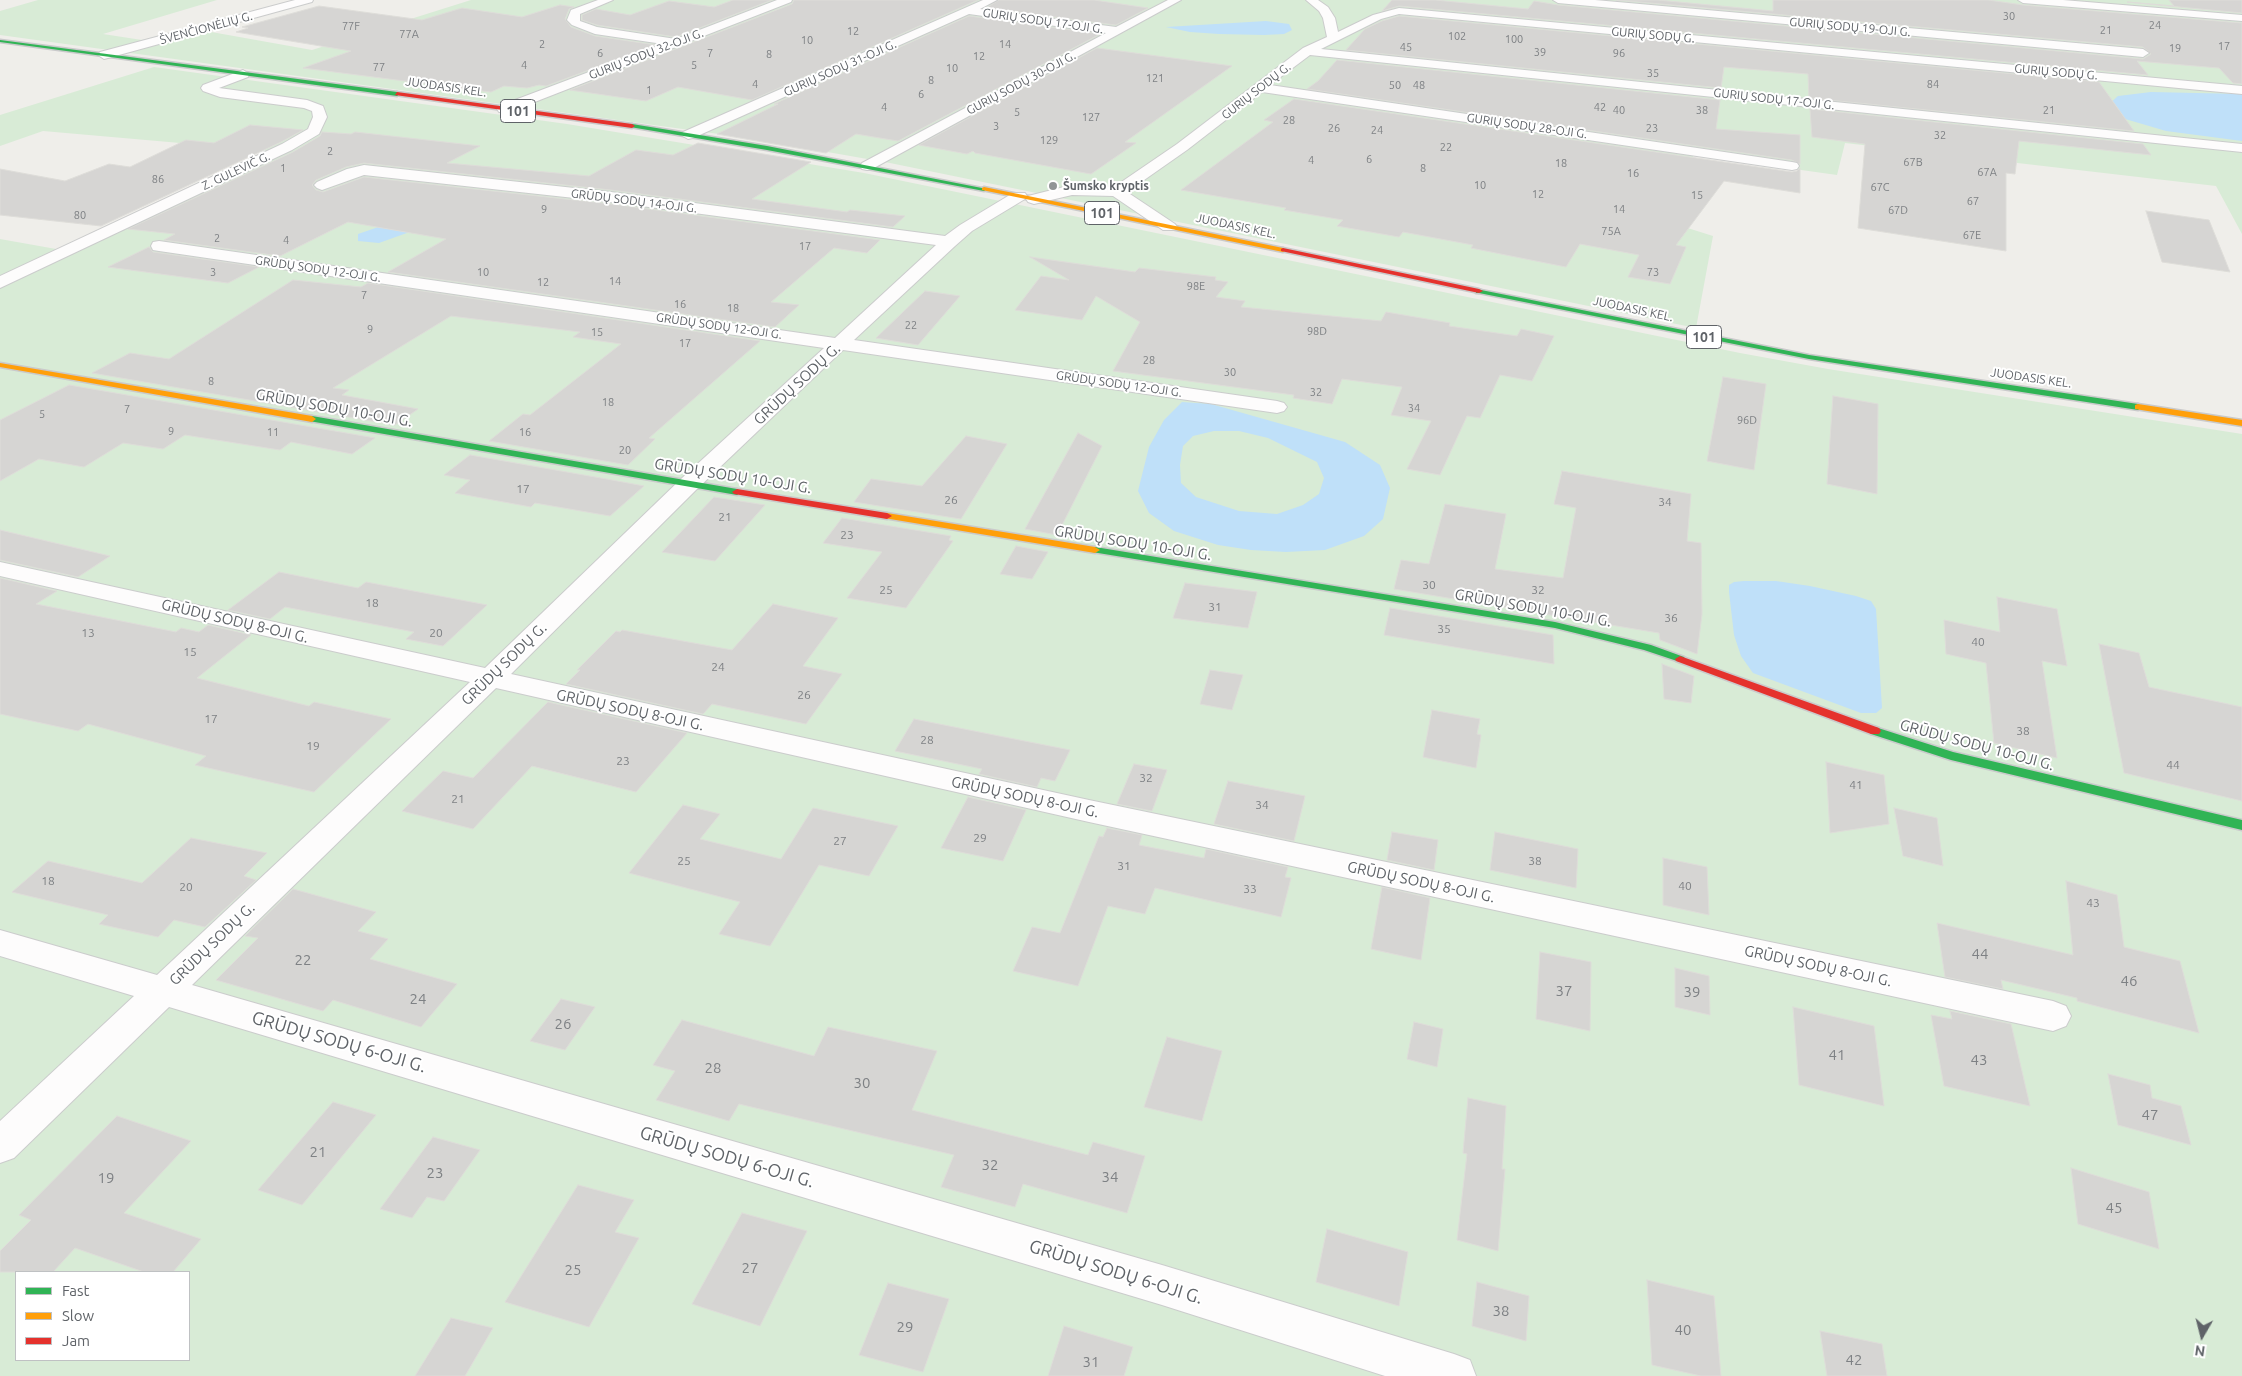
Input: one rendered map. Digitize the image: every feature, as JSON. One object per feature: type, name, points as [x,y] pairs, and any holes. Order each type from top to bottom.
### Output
[{"type":"main road","name":"JUODASIS KEL.","points":[[0,41],[688,135],[867,166],[1027,198]]},
{"type":"main road","name":"101","points":[[1027,198],[1170,227]]},
{"type":"main road","name":"JUODASIS KEL.","points":[[1170,227],[1698,336],[1809,357],[2242,423]]},
{"type":"main road","name":"GRŪDŲ SODŲ 10-OJI G.","points":[[0,365],[689,484],[1545,624],[1609,637],[1647,646],[1906,743],[1951,756],[2242,825]]},
{"type":"street","name":"ŠVENČIONĖLIŲ G.","points":[[104,55],[308,0]]},
{"type":"street","points":[[608,0],[575,12],[574,20],[576,23],[595,30],[677,42]]},
{"type":"street","name":"GURIŲ SODŲ 32-OJI G.","points":[[504,109],[788,0]]},
{"type":"street","name":"GURIŲ SODŲ 31-OJI G.","points":[[688,135],[992,0]]},
{"type":"street","name":"GURIŲ SODŲ 30-OJI G.","points":[[867,166],[1176,0]]},
{"type":"street","points":[[1310,0],[1324,9],[1329,18],[1333,37]]},
{"type":"street","name":"GURIŲ SODŲ 19-OJI G.","points":[[1558,0],[2148,61]]},
{"type":"street","points":[[2023,0],[2111,4],[2242,18]]},
{"type":"street","points":[[2111,4],[2123,23]]},
{"type":"street","name":"GURIŲ SODŲ G.","points":[[1117,192],[1182,147],[1307,51],[1333,37],[1403,6],[2242,90]]},
{"type":"street","name":"GURIŲ SODŲ 17-OJI G.","points":[[968,11],[1118,31]]},
{"type":"street","points":[[2133,38],[2164,83]]},
{"type":"street","name":"GURIŲ SODŲ 17-OJI G.","points":[[1307,51],[2242,148]]},
{"type":"street","name":"Z. GULEVIČ G.","points":[[0,283],[287,147],[314,131],[320,117],[318,109],[307,104],[220,93],[208,88],[243,74]]},
{"type":"street","name":"GURIŲ SODŲ 28-OJI G.","points":[[1261,88],[1792,166]]},
{"type":"street","name":"GRŪDŲ SODŲ 14-OJI G.","points":[[322,185],[352,172],[364,170],[611,198],[949,242]]},
{"type":"street","points":[[1027,198],[1072,190],[1117,192],[1170,227]]},
{"type":"street","name":"GRŪDŲ SODŲ G.","points":[[0,1146],[490,679],[689,484],[949,242],[966,228],[1027,198]]},
{"type":"street","name":"GRŪDŲ SODŲ 12-OJI G.","points":[[159,246],[1278,407]]},
{"type":"street","name":"GRŪDŲ SODŲ 8-OJI G.","points":[[0,569],[1088,811],[2053,1016]]},
{"type":"street","name":"GRŪDŲ SODŲ 6-OJI G.","points":[[0,943],[1162,1285],[1454,1376]]},
{"type":"green space","points":[[38,0],[217,0],[103,34],[142,40],[189,28],[312,50],[471,0],[2242,0],[2242,234],[2216,186],[1845,143],[1837,175],[1694,155],[1659,219],[1713,236],[1696,328],[890,163],[748,138],[0,35],[0,11]]},
{"type":"green space","points":[[154,67],[567,124],[864,173],[1740,353],[1828,369],[2242,434],[2242,1376],[0,1376],[0,239],[73,252],[283,152],[43,131],[0,146],[0,115]]},
{"type":"water","points":[[1266,21],[1289,24],[1292,30],[1284,34],[1219,34],[1190,32],[1166,27]]},
{"type":"water","points":[[2151,92],[2242,94],[2242,141],[2166,131],[2115,116],[2107,106],[2118,96]]},
{"type":"water","points":[[399,220],[418,229],[379,243],[358,241],[358,234]]},
{"type":"water","points":[[1182,402],[1211,404],[1345,442],[1380,465],[1390,488],[1383,519],[1364,536],[1325,550],[1286,552],[1251,550],[1218,545],[1174,531],[1149,513],[1138,491],[1149,447],[1164,420]],"holes":[[[1214,431],[1239,431],[1268,438],[1317,462],[1324,478],[1319,494],[1303,505],[1277,514],[1239,511],[1196,497],[1181,483],[1180,465],[1183,446],[1193,436]]]},
{"type":"water","points":[[1776,581],[1810,586],[1871,601],[1876,609],[1882,708],[1876,713],[1861,713],[1753,673],[1741,656],[1734,635],[1729,592],[1729,585],[1734,582]]},
{"type":"building","points":[[733,0],[772,0],[676,37],[597,25],[582,20],[582,15],[596,9],[630,15],[669,1],[714,7]]},
{"type":"building","points":[[794,0],[978,0],[752,100],[678,87],[646,101],[570,90],[792,4]]},
{"type":"building","points":[[999,0],[1094,0],[1148,8],[1116,25],[986,8]]},
{"type":"building","points":[[1392,0],[1435,0],[1528,9],[1534,1],[1558,5],[2143,59],[2151,54],[2143,47],[1616,0],[1658,0],[1773,11],[1773,0],[1988,0],[2023,5],[2242,23],[2242,84],[2233,83],[2219,68],[2137,61],[2148,75],[1399,6],[1382,11]]},
{"type":"building","points":[[2169,0],[2242,0],[2242,13],[2127,2],[2174,6]]},
{"type":"building","points":[[560,5],[574,7],[569,9],[565,19],[571,27],[595,36],[656,45],[546,86],[539,85],[527,88],[504,86],[491,92],[303,68],[351,51],[236,32],[248,28],[242,27],[319,6],[422,20],[462,8],[522,17]]},
{"type":"building","points":[[969,16],[1100,34],[898,141],[856,134],[826,153],[717,134],[778,104],[774,104]]},
{"type":"building","points":[[1399,16],[2099,82],[2134,131],[1809,98],[1808,74],[1724,67],[1721,88],[1346,50],[1365,29]]},
{"type":"building","points":[[1097,48],[1232,66],[1125,142],[1136,143],[1091,174],[975,153],[973,151],[967,154],[919,145]]},
{"type":"building","points":[[1337,60],[1720,100],[1716,129],[1800,135],[1800,164],[1792,160],[1307,89],[1318,81]]},
{"type":"building","points":[[1294,99],[1792,172],[1800,168],[1800,193],[1724,181],[1676,245],[1686,247],[1670,284],[1628,277],[1639,255],[1580,244],[1566,267],[1471,248],[1473,245],[1403,232],[1399,237],[1337,226],[1343,220],[1181,190],[1273,122],[1264,120]]},
{"type":"building","points":[[1810,109],[2143,144],[2151,155],[2019,141],[2015,174],[2006,173],[2006,251],[1858,228],[1865,144],[1812,137]]},
{"type":"building","points":[[250,125],[303,130],[101,226],[0,215],[0,169],[65,181],[109,164],[130,167],[186,140],[214,143]]},
{"type":"building","points":[[322,132],[351,134],[355,132],[480,146],[447,163],[589,176],[636,150],[673,155],[698,143],[811,162],[752,199],[847,212],[850,210],[905,216],[893,227],[611,190],[364,163],[346,167],[316,180],[312,185],[316,190],[323,192],[364,177],[611,204],[880,240],[867,253],[834,248],[771,302],[799,305],[775,327],[388,272],[446,239],[348,222],[280,256],[164,240],[175,234],[128,229],[293,152],[320,136]]},
{"type":"building","points":[[2146,211],[2209,220],[2230,272],[2162,262]]},
{"type":"building","points":[[149,247],[153,252],[259,267],[228,283],[108,267]]},
{"type":"building","points":[[1030,257],[1135,272],[1139,268],[1216,277],[1215,280],[1228,282],[1216,297],[1245,301],[1241,307],[1381,321],[1386,312],[1450,323],[1449,326],[1517,336],[1521,329],[1554,336],[1532,381],[1500,375],[1480,418],[1467,416],[1440,475],[1407,469],[1431,421],[1391,415],[1402,387],[1342,379],[1332,404],[1293,398],[1294,395],[1113,371],[1140,322],[1096,296],[1082,320],[1015,310],[1041,276],[1069,280]]},
{"type":"building","points":[[293,280],[361,287],[368,283],[760,341],[649,438],[655,439],[628,465],[489,441],[523,414],[530,415],[621,344],[573,337],[580,332],[451,316],[333,388],[349,390],[342,395],[418,409],[395,425],[92,373],[130,353],[169,359]]},
{"type":"building","points":[[925,291],[960,296],[918,345],[876,338]]},
{"type":"building","points":[[1723,377],[1766,384],[1754,470],[1707,461]]},
{"type":"building","points":[[69,385],[375,438],[352,454],[291,442],[280,450],[185,435],[163,449],[123,443],[84,467],[39,459],[0,481],[0,420]]},
{"type":"building","points":[[1833,396],[1878,404],[1877,494],[1827,484]]},
{"type":"building","points":[[1078,433],[1102,446],[1057,535],[1025,529]]},
{"type":"building","points":[[966,436],[1007,444],[961,519],[854,502],[871,479],[922,486]]},
{"type":"building","points":[[470,455],[644,486],[610,516],[535,503],[531,507],[455,493],[470,480],[444,475]]},
{"type":"building","points":[[1562,471],[1691,494],[1687,541],[1701,543],[1702,614],[1697,654],[1660,640],[1659,633],[1394,589],[1401,560],[1429,564],[1445,504],[1506,514],[1495,569],[1563,578],[1576,508],[1554,504]]},
{"type":"building","points":[[714,497],[765,505],[715,561],[662,552]]},
{"type":"building","points":[[842,518],[951,536],[949,540],[953,541],[906,608],[847,598],[882,552],[823,543]]},
{"type":"building","points":[[0,530],[110,556],[78,577],[0,560]]},
{"type":"building","points":[[1016,546],[1048,552],[1032,579],[1000,574]]},
{"type":"building","points":[[279,572],[358,588],[366,582],[487,605],[443,646],[406,639],[414,632],[285,607],[270,619],[228,610]]},
{"type":"building","points":[[0,578],[57,591],[36,604],[176,632],[181,628],[199,632],[208,625],[251,635],[197,678],[309,706],[314,702],[391,719],[314,792],[195,765],[206,756],[88,724],[78,731],[0,714]]},
{"type":"building","points":[[1185,583],[1257,592],[1248,628],[1173,618]]},
{"type":"building","points":[[1997,597],[2057,609],[2067,666],[2042,661],[2057,758],[1994,743],[1986,663],[1946,654],[1944,620],[2000,632]]},
{"type":"building","points":[[773,604],[838,618],[803,666],[842,674],[806,724],[712,704],[703,714],[566,684],[580,670],[577,670],[616,631],[620,632],[622,630],[732,650]]},
{"type":"building","points":[[1390,608],[1553,635],[1554,664],[1384,635]]},
{"type":"building","points":[[2099,644],[2139,653],[2149,687],[2242,707],[2242,801],[2124,773]]},
{"type":"building","points":[[1662,664],[1694,676],[1691,703],[1664,699]]},
{"type":"building","points":[[1210,670],[1243,675],[1232,710],[1200,704]]},
{"type":"building","points":[[548,702],[687,733],[636,792],[532,766],[473,829],[402,811],[443,771],[473,778]]},
{"type":"building","points":[[1432,710],[1480,719],[1477,734],[1481,735],[1476,768],[1423,757]]},
{"type":"building","points":[[914,719],[1070,750],[1055,781],[1041,778],[1037,787],[979,774],[982,769],[895,751]]},
{"type":"building","points":[[1826,762],[1884,775],[1889,824],[1830,833]]},
{"type":"building","points":[[1134,764],[1167,770],[1152,811],[1117,804]]},
{"type":"building","points":[[1228,781],[1305,796],[1294,841],[1214,824]]},
{"type":"building","points":[[968,797],[1026,810],[1003,861],[941,848]]},
{"type":"building","points":[[683,805],[720,814],[700,839],[781,859],[813,808],[898,826],[869,876],[819,865],[770,946],[719,934],[740,902],[629,873]]},
{"type":"building","points":[[1894,808],[1937,818],[1943,866],[1903,856]]},
{"type":"building","points":[[1107,828],[1142,835],[1139,845],[1204,858],[1206,849],[1288,867],[1285,877],[1291,878],[1281,917],[1155,888],[1145,914],[1108,906],[1078,986],[1013,971],[1032,927],[1060,933],[1099,836],[1103,837]]},
{"type":"building","points":[[1392,832],[1438,840],[1434,870],[1387,860]]},
{"type":"building","points":[[1495,832],[1578,849],[1576,888],[1490,870]]},
{"type":"building","points":[[191,838],[267,853],[244,876],[256,880],[205,927],[174,920],[158,937],[99,924],[108,915],[12,892],[48,861],[142,883]]},
{"type":"building","points":[[1663,858],[1707,867],[1709,915],[1663,905]]},
{"type":"building","points":[[2066,881],[2117,895],[2124,947],[2180,961],[2199,1033],[2077,1001],[2077,998],[2001,980],[2003,989],[1945,977],[1937,923],[2073,955]]},
{"type":"building","points":[[1382,887],[1430,898],[1421,960],[1371,949]]},
{"type":"building","points":[[293,889],[376,912],[358,931],[388,939],[370,959],[457,984],[421,1027],[333,1000],[323,1011],[216,980],[258,938],[245,936]]},
{"type":"building","points":[[1540,952],[1591,962],[1590,1031],[1536,1019]]},
{"type":"building","points":[[1675,968],[1709,976],[1710,1015],[1675,1007]]},
{"type":"building","points":[[561,999],[595,1007],[565,1050],[530,1041]]},
{"type":"building","points":[[1793,1007],[1874,1026],[1884,1106],[1799,1085]]},
{"type":"building","points":[[1950,1011],[2011,1024],[2030,1106],[1944,1086],[1931,1015],[1952,1019]]},
{"type":"building","points":[[682,1020],[814,1056],[828,1027],[937,1051],[912,1110],[1088,1155],[1093,1142],[1145,1156],[1127,1213],[1023,1184],[1015,1207],[941,1187],[954,1155],[739,1104],[729,1121],[656,1100],[675,1071],[653,1065]]},
{"type":"building","points":[[1414,1022],[1443,1029],[1437,1067],[1407,1059]]},
{"type":"building","points":[[1167,1037],[1222,1051],[1202,1121],[1144,1107]]},
{"type":"building","points":[[2108,1074],[2150,1085],[2152,1098],[2181,1106],[2191,1145],[2118,1125]]},
{"type":"building","points":[[1468,1098],[1506,1106],[1502,1169],[1505,1169],[1498,1251],[1457,1240],[1467,1154],[1463,1153]]},
{"type":"building","points":[[333,1102],[376,1115],[302,1205],[258,1190]]},
{"type":"building","points":[[117,1116],[191,1141],[124,1213],[201,1239],[174,1271],[141,1271],[75,1248],[54,1271],[0,1272],[0,1251],[31,1220],[19,1215]]},
{"type":"building","points":[[433,1137],[480,1150],[444,1201],[427,1197],[412,1218],[380,1209]]},
{"type":"building","points":[[2071,1168],[2149,1192],[2159,1249],[2078,1224]]},
{"type":"building","points":[[578,1185],[634,1200],[615,1232],[639,1238],[589,1327],[505,1302]]},
{"type":"building","points":[[742,1213],[807,1231],[760,1326],[692,1304]]},
{"type":"building","points":[[1327,1229],[1408,1252],[1399,1306],[1316,1282]]},
{"type":"building","points":[[1647,1280],[1714,1296],[1721,1376],[1701,1376],[1652,1365]]},
{"type":"building","points":[[1477,1282],[1529,1296],[1526,1341],[1472,1326]]},
{"type":"building","points":[[888,1283],[949,1299],[923,1372],[859,1355]]},
{"type":"building","points":[[451,1318],[493,1328],[465,1376],[415,1376]]},
{"type":"building","points":[[1064,1326],[1133,1347],[1124,1376],[1048,1376]]},
{"type":"building","points":[[1820,1331],[1882,1344],[1887,1376],[1827,1376]]},
{"type":"traffic: fast","points":[[0,41],[397,94]]},
{"type":"traffic: fast","points":[[632,126],[767,148],[984,189]]},
{"type":"traffic: fast","points":[[1479,291],[1809,357],[2138,407]]},
{"type":"traffic: fast","points":[[312,419],[737,492]]},
{"type":"traffic: fast","points":[[1095,550],[1555,625],[1647,647],[1680,659]]},
{"type":"traffic: fast","points":[[1875,731],[1951,756],[2242,825]]},
{"type":"traffic: slow","points":[[984,189],[1283,250]]},
{"type":"traffic: slow","points":[[0,365],[312,419]]},
{"type":"traffic: slow","points":[[2138,407],[2242,423]]},
{"type":"traffic: slow","points":[[887,516],[1095,550]]},
{"type":"traffic: jam","points":[[397,94],[632,126]]},
{"type":"traffic: jam","points":[[1283,250],[1479,291]]},
{"type":"traffic: jam","points":[[737,492],[887,516]]},
{"type":"traffic: jam","points":[[1680,659],[1875,731]]},
{"type":"place","name":"Šumsko kryptis","points":[[1053,186]]}]
